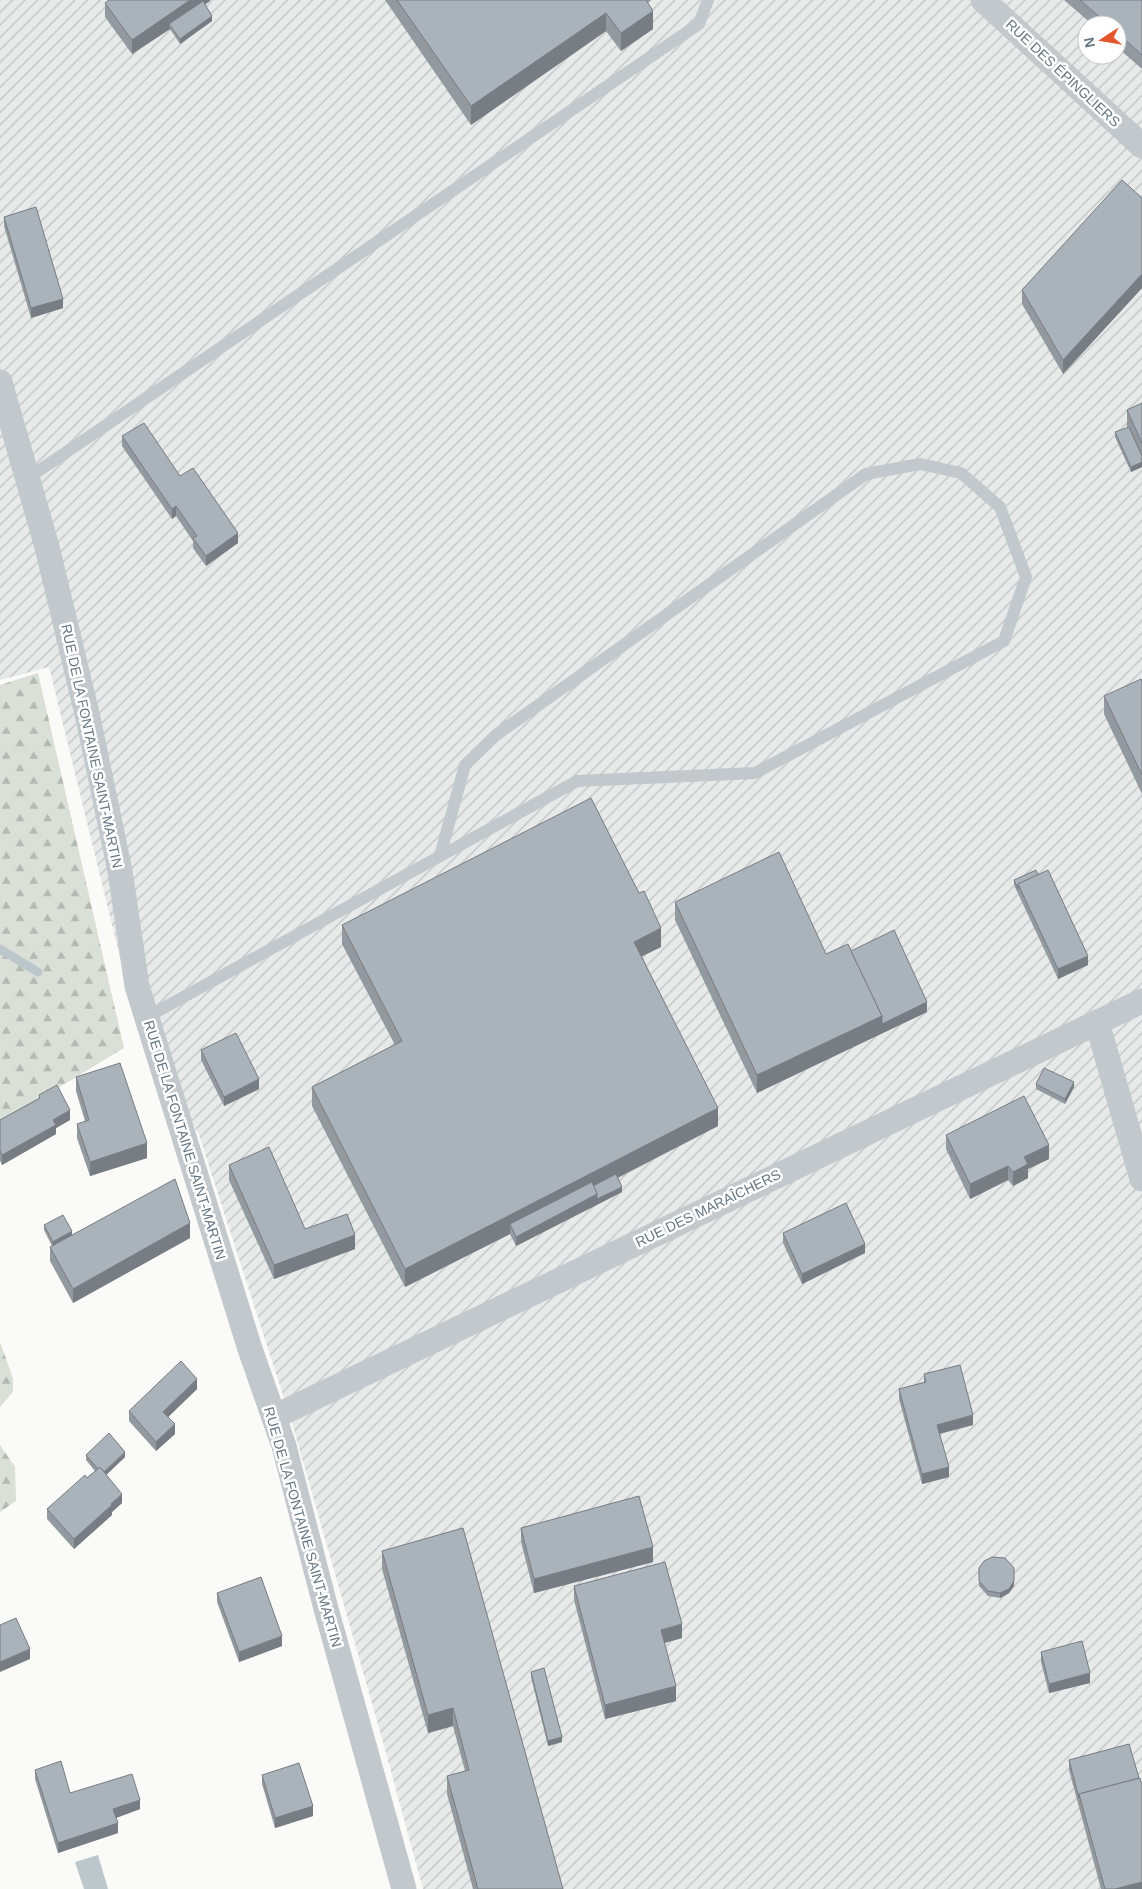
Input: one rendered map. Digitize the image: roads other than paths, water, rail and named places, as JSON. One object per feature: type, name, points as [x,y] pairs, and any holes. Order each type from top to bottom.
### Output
[{"type":"street","name":"RUE DES ÉPINGLIERS","points":[[983,0],[1142,146]]},
{"type":"street","name":"RUE DE LA FONTAINE SAINT-MARTIN","points":[[0,382],[47,547],[88,718],[120,871],[137,986],[250,1349],[284,1446],[327,1614],[404,1889]]},
{"type":"street","name":"RUE DES MARAÎCHERS","points":[[274,1416],[1142,1001]]},
{"type":"street","points":[[1097,1022],[1142,1179]]},
{"type":"lane","points":[[28,478],[699,24],[708,0]]},
{"type":"lane","points":[[147,1017],[577,781],[755,773],[1004,641],[1026,577],[1000,507],[961,473],[920,464],[866,474],[496,735],[465,764],[440,856]]},
{"type":"waterway","points":[[0,949],[38,972]]}]
